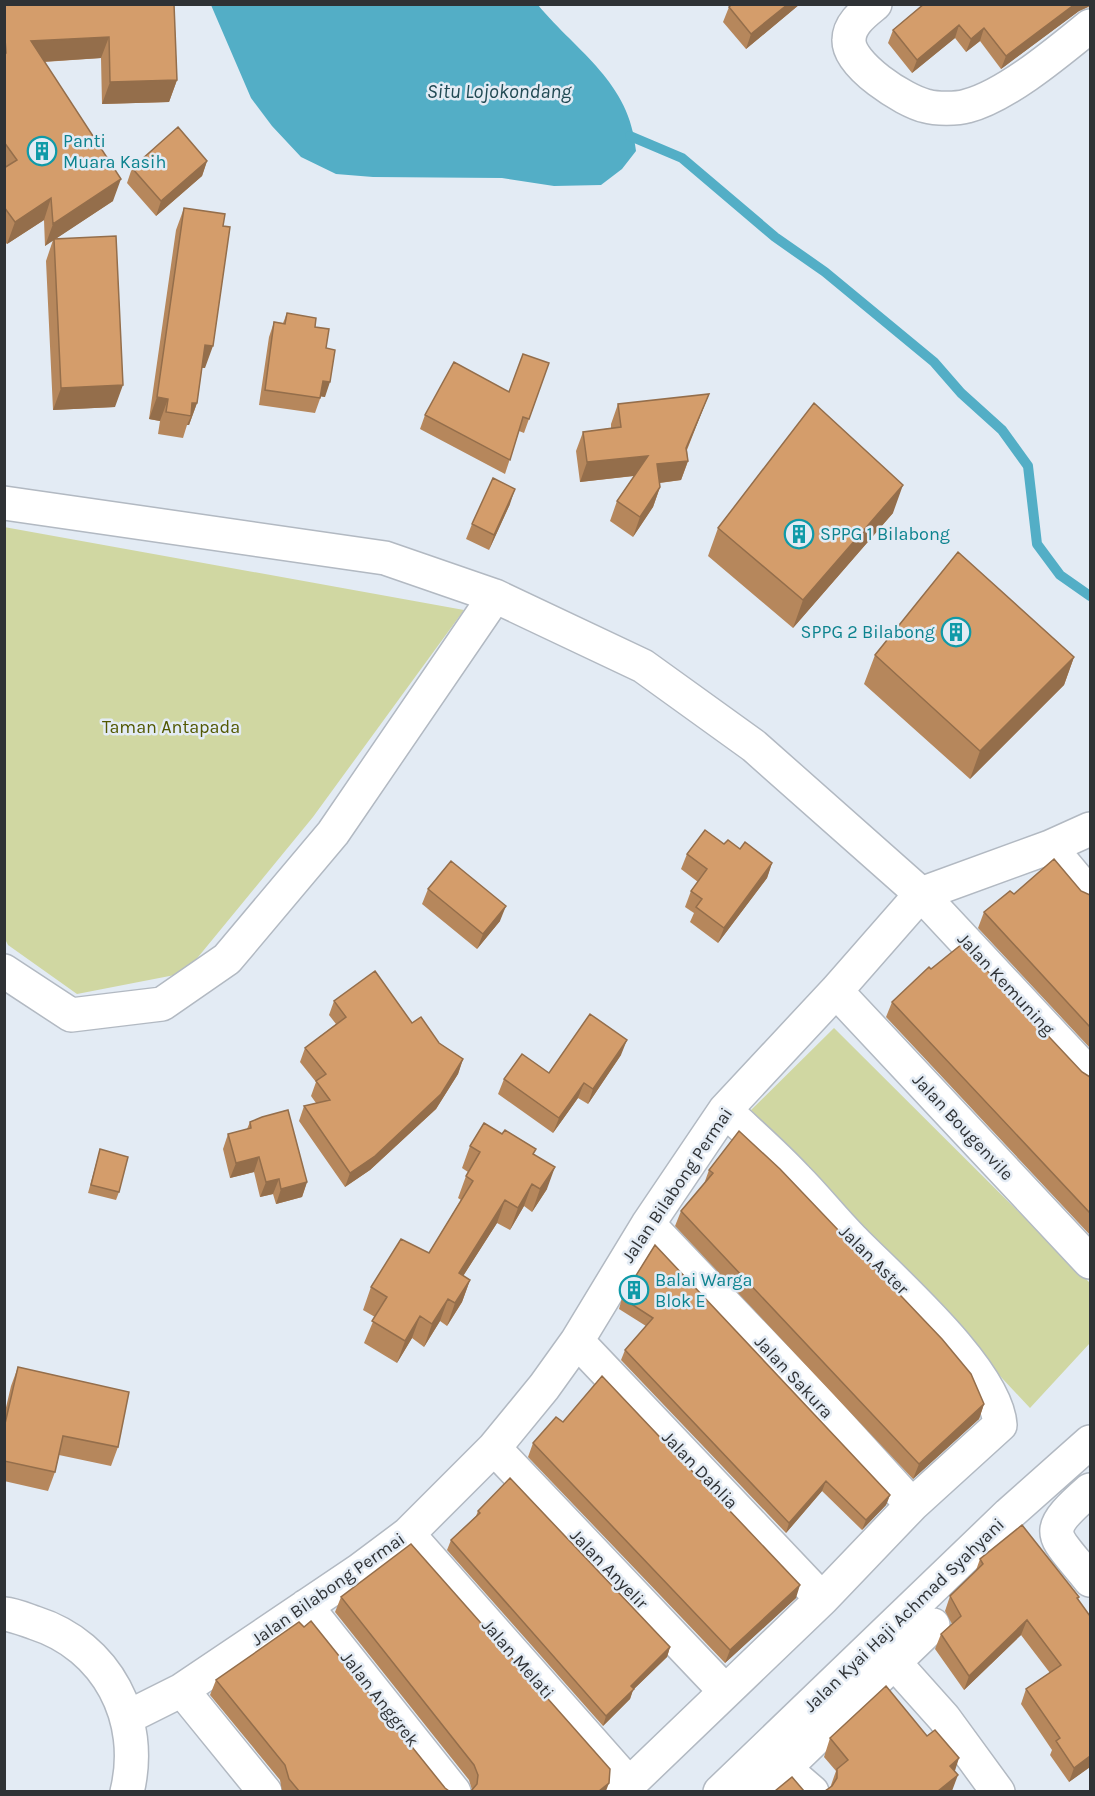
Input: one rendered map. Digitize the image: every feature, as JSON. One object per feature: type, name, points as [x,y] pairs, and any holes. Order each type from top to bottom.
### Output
[{"type":"street","points":[[875,4],[854,23],[848,38],[849,46],[856,59],[886,88],[926,106],[966,107],[992,96],[1056,53],[1090,26]]},
{"type":"street","name":"Jalan Kemuning","points":[[4,503],[385,558],[495,596],[643,666],[754,746],[921,894],[1090,1075]]},
{"type":"street","points":[[4,971],[71,1015],[162,1004],[228,959],[333,833],[495,596]]},
{"type":"street","name":"Jalan Bilabong Permai","points":[[128,1718],[182,1690],[408,1534],[494,1448],[544,1387],[577,1341],[648,1224],[724,1110],[836,992],[921,894],[1050,847],[1090,829]]},
{"type":"street","points":[[1050,847],[1090,895]]},
{"type":"street","name":"Jalan Bougenvile","points":[[836,992],[1090,1262]]},
{"type":"street","name":"Jalan Aster","points":[[724,1110],[796,1177],[942,1331],[991,1394],[999,1413],[1000,1425],[912,1505]]},
{"type":"street","name":"Jalan Sakura","points":[[648,1224],[912,1505]]},
{"type":"street","name":"Jalan Dahlia","points":[[577,1341],[822,1599]]},
{"type":"street","name":"Jalan Kyai Haji Achmad Syahyani","points":[[720,1791],[1009,1514],[1090,1442]]},
{"type":"street","name":"Jalan Anyelir","points":[[494,1448],[725,1691]]},
{"type":"street","points":[[1090,1490],[1065,1512],[1058,1521],[1055,1531],[1060,1542],[1090,1580]]},
{"type":"street","points":[[625,1788],[822,1599],[912,1505]]},
{"type":"street","name":"Jalan Melati","points":[[408,1534],[625,1788]]},
{"type":"street","name":"Jalan Anggrek","points":[[306,1606],[454,1791]]},
{"type":"street","points":[[4,1614],[61,1631],[103,1668],[128,1718],[133,1767],[127,1791]]},
{"type":"street","points":[[760,1791],[933,1625]]},
{"type":"street","points":[[894,1661],[944,1718],[998,1791]]},
{"type":"street","points":[[182,1690],[265,1791]]},
{"type":"street","points":[[784,1768],[813,1791]]},
{"type":"green space","name":"Taman Antapada","points":[[4,527],[464,610],[313,817],[185,973],[77,994],[8,945],[5,939]]},
{"type":"green space","points":[[834,1028],[1090,1283],[1090,1343],[1030,1408],[751,1110]]},
{"type":"water","name":"Situ Lojokondang","points":[[211,5],[538,5],[600,70],[613,87],[632,127],[636,151],[622,169],[601,185],[554,186],[502,178],[373,177],[336,174],[301,157],[272,126],[251,98]]},
{"type":"building","points":[[4,4],[174,4],[177,80],[110,82],[109,37],[31,41],[121,179],[53,224],[51,198],[15,222],[4,207],[4,168],[17,160],[4,142],[4,53],[6,53]]},
{"type":"building","points":[[732,4],[788,4],[751,34],[729,7]]},
{"type":"building","points":[[924,4],[1075,4],[1006,56],[984,28],[971,39],[959,25],[917,60],[893,30]]},
{"type":"building","points":[[178,127],[207,161],[161,201],[132,168]]},
{"type":"building","points":[[184,208],[225,214],[223,226],[230,227],[213,346],[205,345],[197,403],[192,403],[191,416],[166,412],[168,399],[157,397]]},
{"type":"building","points":[[116,236],[123,385],[61,388],[54,239]]},
{"type":"building","points":[[287,313],[316,318],[315,327],[329,329],[326,348],[335,350],[330,382],[323,381],[320,398],[265,390],[274,322],[285,324]]},
{"type":"building","points":[[523,354],[549,363],[529,419],[523,417],[510,460],[425,415],[454,362],[509,392]]},
{"type":"building","points":[[709,394],[686,448],[688,461],[657,464],[660,487],[640,517],[617,501],[648,456],[587,462],[583,432],[621,427],[618,404]]},
{"type":"building","name":"SPPG 1 Bilabong","points":[[814,403],[903,485],[803,600],[718,528]]},
{"type":"building","points":[[493,478],[515,489],[494,535],[472,524]]},
{"type":"building","name":"SPPG 2 Bilabong","points":[[958,552],[1074,657],[980,751],[875,655]]},
{"type":"building","points":[[705,830],[724,844],[728,840],[740,849],[745,842],[772,863],[724,928],[696,907],[702,899],[691,891],[707,869],[687,854]]},
{"type":"building","points":[[1054,859],[1081,891],[1090,895],[1090,1027],[984,912],[1010,891],[1014,894]]},
{"type":"building","points":[[451,861],[506,906],[483,934],[428,889]]},
{"type":"building","points":[[962,944],[1082,1072],[1090,1077],[1090,1213],[892,1002],[929,967],[931,969]]},
{"type":"building","points":[[375,971],[412,1023],[421,1017],[439,1043],[463,1059],[441,1094],[375,1156],[350,1173],[304,1106],[330,1100],[316,1081],[326,1074],[305,1048],[346,1017],[334,1001]]},
{"type":"building","points":[[590,1014],[627,1040],[593,1089],[584,1083],[559,1118],[504,1079],[522,1054],[549,1073]]},
{"type":"building","points":[[288,1110],[307,1182],[281,1189],[279,1179],[266,1182],[259,1157],[236,1163],[228,1134],[251,1128],[250,1122],[262,1117]]},
{"type":"building","points":[[484,1123],[502,1134],[505,1130],[536,1149],[533,1154],[555,1167],[540,1189],[532,1184],[518,1208],[505,1200],[459,1273],[470,1280],[455,1303],[448,1299],[432,1324],[420,1316],[405,1341],[372,1321],[387,1297],[371,1287],[401,1239],[429,1253],[473,1181],[466,1176],[480,1152],[470,1146]]},
{"type":"building","points":[[739,1131],[780,1169],[942,1339],[971,1374],[984,1404],[919,1464],[681,1211],[713,1173],[709,1170]]},
{"type":"building","points":[[100,1149],[128,1157],[119,1192],[91,1185]]},
{"type":"building","points":[[655,1245],[890,1495],[866,1520],[826,1481],[789,1523],[625,1350],[653,1318],[622,1298]]},
{"type":"building","points":[[18,1367],[129,1392],[118,1447],[63,1436],[55,1472],[4,1461],[4,1428]]},
{"type":"building","points":[[602,1376],[800,1585],[730,1650],[533,1443],[556,1417],[563,1422]]},
{"type":"building","points":[[510,1478],[670,1647],[631,1686],[634,1689],[606,1716],[451,1540],[480,1513],[478,1511]]},
{"type":"building","points":[[1022,1525],[1079,1597],[1077,1598],[1090,1616],[1090,1756],[1074,1768],[1056,1741],[1060,1738],[1026,1689],[1061,1665],[1027,1620],[969,1676],[941,1634],[961,1616],[950,1596],[983,1564],[980,1559]]},
{"type":"building","points":[[411,1544],[610,1769],[609,1783],[599,1791],[471,1791],[477,1784],[478,1775],[474,1765],[341,1597]]},
{"type":"building","points":[[311,1621],[449,1791],[299,1791],[289,1779],[285,1765],[216,1680],[299,1622],[304,1627]]},
{"type":"building","points":[[886,1686],[927,1736],[935,1730],[959,1758],[950,1766],[958,1775],[938,1791],[825,1791],[837,1778],[837,1769],[848,1760],[830,1738]]},
{"type":"building","points":[[792,1777],[804,1791],[775,1791]]},
{"type":"waterway","points":[[630,136],[682,158],[775,237],[825,272],[934,362],[961,393],[1002,430],[1028,466],[1037,544],[1060,575],[1090,596]]},
{"type":"place","name":"Panti Muara Kasih","points":[[42,151]]},
{"type":"place","name":"SPPG 1 Bilabong","points":[[799,534]]},
{"type":"place","name":"SPPG 2 Bilabong","points":[[956,632]]},
{"type":"place","name":"Balai Warga Blok E","points":[[634,1290]]}]
